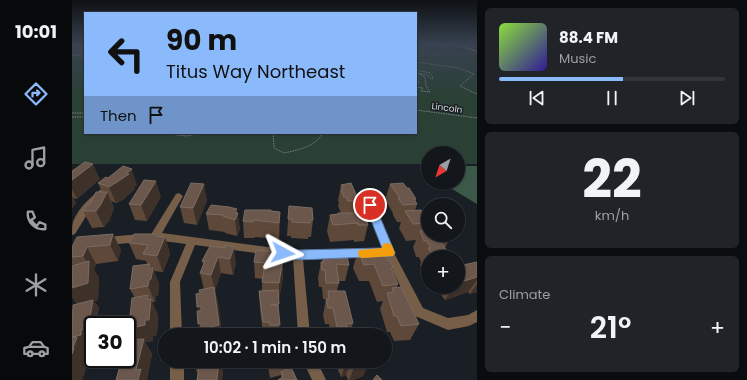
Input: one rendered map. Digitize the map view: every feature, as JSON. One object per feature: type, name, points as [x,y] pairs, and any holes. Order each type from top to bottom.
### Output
[{"type":"street","points":[[72,232],[89,203],[97,195],[120,179]]},
{"type":"street","points":[[156,236],[179,196]]},
{"type":"street","points":[[370,205],[389,253],[419,312],[448,324],[469,320],[477,316]]},
{"type":"street","points":[[95,242],[156,236],[298,255],[389,253]]},
{"type":"street","points":[[176,328],[175,282],[192,242]]},
{"type":"street","points":[[298,255],[303,328]]},
{"type":"street","points":[[177,368],[177,380]]},
{"type":"street","points":[[313,368],[319,380]]},
{"type":"path","name":"Lincoln","points":[[421,63],[458,68],[474,74],[460,86],[477,94]]},
{"type":"path","points":[[417,70],[430,73],[433,78],[417,73]]},
{"type":"path","points":[[417,73],[425,77],[426,86],[430,92],[421,91],[423,88],[417,86]]},
{"type":"path","points":[[417,77],[419,84],[417,85]]},
{"type":"path","name":"Lincoln","points":[[417,110],[477,118]]},
{"type":"path","points":[[72,113],[84,113]]},
{"type":"path","points":[[72,117],[84,117]]},
{"type":"path","points":[[165,134],[173,136],[197,136],[200,134]]},
{"type":"path","points":[[273,134],[274,148],[284,153],[312,143],[321,138],[323,134]]},
{"type":"green space","points":[[72,63],[84,63],[84,134],[417,134],[417,63],[477,63],[477,164],[465,164],[465,146],[421,146],[421,164],[72,164]]},
{"type":"green space","points":[[465,166],[477,166],[477,204],[454,190],[465,190]]},
{"type":"building","points":[[85,162],[93,164],[72,180],[72,171]]},
{"type":"building","points":[[123,166],[132,169],[127,173],[129,174],[109,187],[98,183],[106,177],[108,178]]},
{"type":"building","points":[[144,180],[156,181],[141,205],[129,204]]},
{"type":"building","points":[[191,183],[204,184],[193,208],[180,207]]},
{"type":"building","points":[[351,183],[359,201],[348,201],[346,197],[344,197],[341,190],[343,189],[341,185]]},
{"type":"building","points":[[403,183],[407,188],[409,188],[416,199],[414,199],[417,204],[403,205],[390,184]]},
{"type":"building","points":[[96,192],[107,192],[96,211],[83,211],[88,204],[90,204]]},
{"type":"building","points":[[211,205],[237,209],[235,212],[238,213],[235,220],[223,216],[224,215],[206,214]]},
{"type":"building","points":[[289,206],[312,208],[313,220],[310,220],[310,223],[292,222],[292,219],[288,219]]},
{"type":"building","points":[[245,210],[271,210],[280,212],[279,223],[254,220],[253,222],[243,221]]},
{"type":"building","points":[[421,210],[421,223],[413,224],[405,211]]},
{"type":"building","points":[[338,213],[364,213],[368,225],[358,225],[358,223],[333,225],[330,215]]},
{"type":"building","points":[[113,234],[110,245],[87,247],[83,256],[72,257],[72,247],[77,237]]},
{"type":"building","points":[[134,234],[156,234],[156,236],[165,237],[157,256],[143,254],[148,245],[129,243]]},
{"type":"building","points":[[427,242],[441,242],[446,250],[429,250],[428,248],[431,248]]},
{"type":"building","points":[[226,245],[234,247],[230,259],[218,257],[211,275],[200,273],[205,261],[202,261],[210,246],[225,248]]},
{"type":"building","points":[[256,250],[278,252],[278,259],[283,259],[279,283],[262,282],[265,263],[254,262]]},
{"type":"building","points":[[368,250],[369,253],[383,252],[387,260],[390,261],[394,268],[391,268],[398,284],[383,286],[374,264],[364,265],[358,251]]},
{"type":"building","points":[[337,252],[346,252],[349,265],[336,264],[339,283],[326,283],[325,270],[322,270],[321,262],[324,262],[323,254],[338,254]]},
{"type":"building","points":[[89,261],[88,283],[72,288],[72,266]]},
{"type":"building","points":[[477,262],[477,277],[465,281],[465,265]]},
{"type":"building","points":[[150,264],[149,268],[153,268],[148,286],[130,289],[133,266]]},
{"type":"building","points":[[214,287],[219,325],[201,328],[201,323],[198,324],[197,311],[201,311],[201,306],[197,307],[196,294],[200,293],[199,290]]},
{"type":"building","points":[[401,287],[419,324],[401,326],[397,316],[394,316],[387,293],[394,292],[392,288]]},
{"type":"building","points":[[278,290],[279,304],[271,305],[278,305],[280,325],[270,325],[269,322],[263,322],[259,291]]},
{"type":"building","points":[[328,291],[345,291],[353,323],[346,324],[347,327],[337,327],[333,308],[328,308],[326,299],[329,299]]},
{"type":"building","points":[[148,295],[148,299],[151,299],[149,320],[145,320],[145,325],[136,327],[136,316],[130,316],[132,298]]},
{"type":"building","points":[[93,300],[90,316],[84,316],[84,329],[81,330],[81,335],[72,337],[72,310],[73,305]]},
{"type":"building","points":[[72,337],[77,337],[72,354]]},
{"type":"building","points":[[136,339],[144,339],[136,370],[141,369],[138,380],[116,380],[119,368],[136,368]]},
{"type":"building","points":[[199,368],[218,368],[217,380],[197,380]]},
{"type":"building","points":[[291,368],[297,380],[278,380],[283,377],[281,372]]},
{"type":"building","points":[[377,375],[382,380],[373,380]]},
{"type":"slow traffic","points":[[363,253],[389,253],[387,247]]},
{"type":"route","points":[[283,253],[298,255],[389,253],[370,205]]}]
